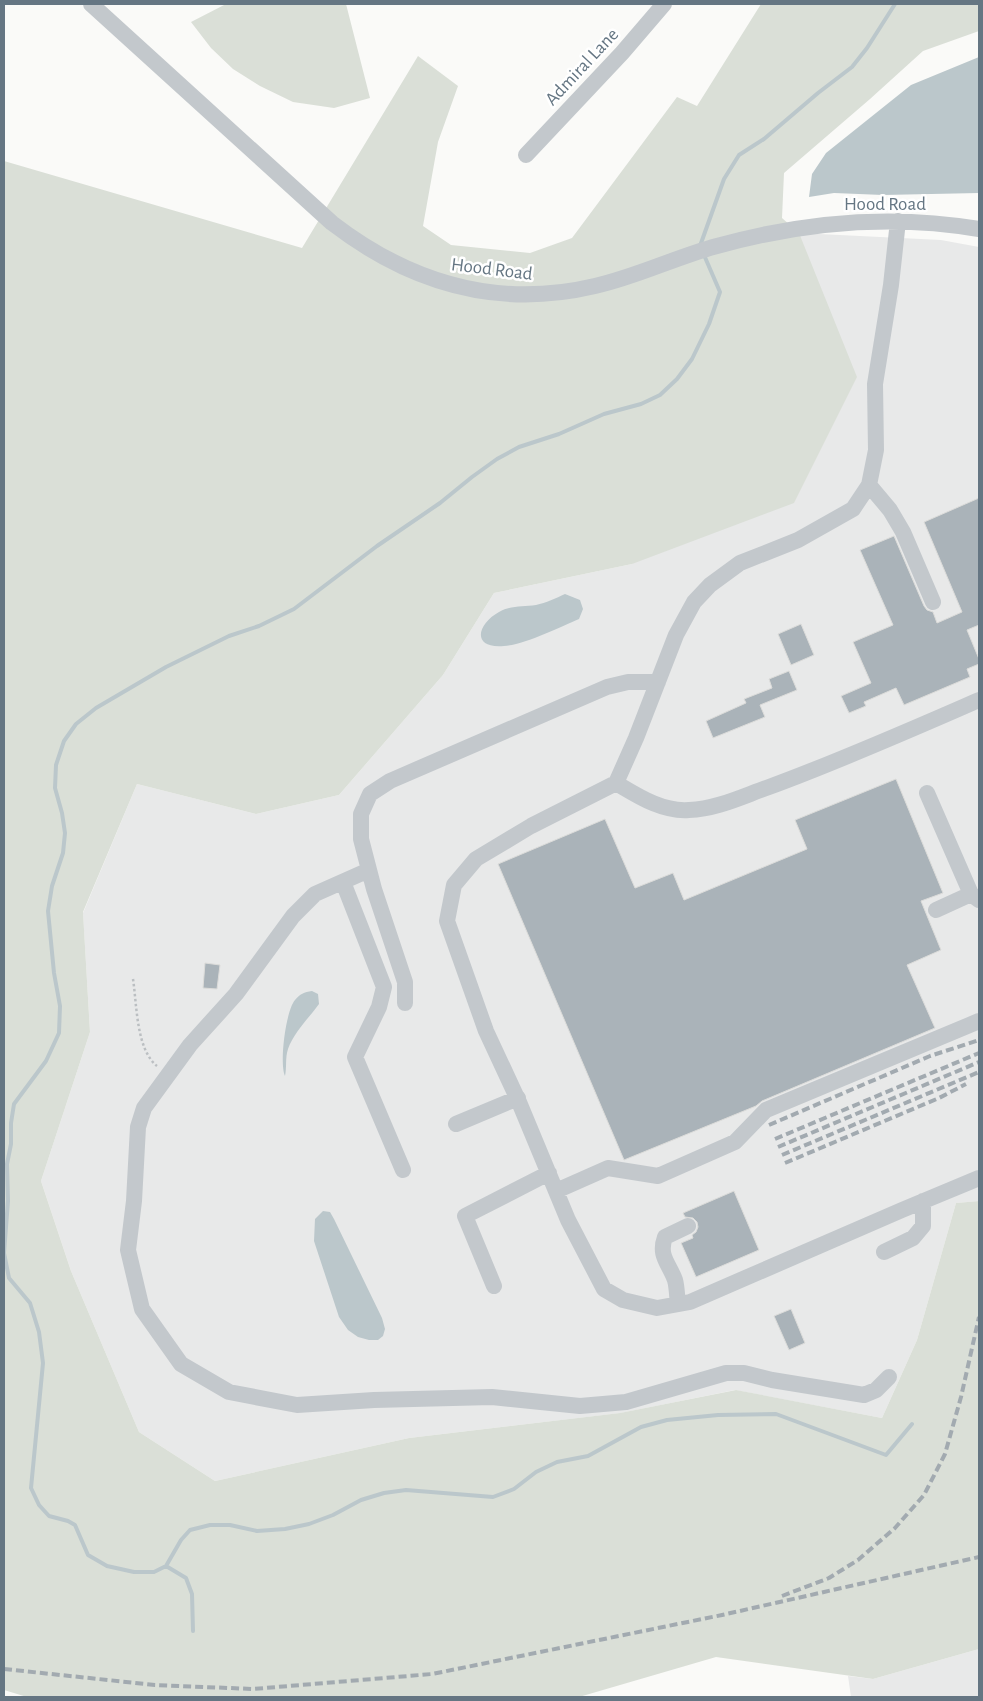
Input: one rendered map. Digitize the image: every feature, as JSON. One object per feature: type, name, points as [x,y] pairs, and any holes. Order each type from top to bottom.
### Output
[{"type":"street","name":"Hood Road","points":[[91,4],[332,223],[371,251],[412,272],[438,282],[502,293],[535,294],[566,292],[616,280],[669,260],[717,246],[784,230],[822,224],[898,221],[979,229]]},
{"type":"street","name":"Admiral Lane","points":[[526,155],[664,4]]},
{"type":"street","points":[[898,221],[891,285],[875,384],[876,450],[869,485],[852,509],[798,540],[740,563],[710,584],[694,602],[676,635],[616,783],[530,826],[476,859],[454,885],[447,921],[486,1031],[518,1098],[568,1220],[604,1289],[623,1300],[657,1308],[698,1299],[979,1178]]},
{"type":"street","points":[[869,485],[890,510],[903,532],[933,602]]},
{"type":"street","points":[[405,1003],[405,982],[369,870],[362,839],[361,814],[370,794],[390,781],[607,687],[628,682],[658,682]]},
{"type":"street","points":[[616,783],[645,800],[670,809],[688,810],[713,807],[792,778],[979,700]]},
{"type":"street","points":[[927,793],[975,897],[936,910]]},
{"type":"street","points":[[369,870],[315,894],[293,916],[236,994],[190,1044],[144,1108],[138,1127],[134,1201],[128,1250],[142,1309],[182,1364],[229,1392],[297,1405],[374,1400],[492,1397],[580,1406],[626,1402],[726,1374],[744,1373],[772,1380],[864,1395],[876,1390],[889,1377]]},
{"type":"street","points":[[343,882],[384,987],[379,1007],[355,1057],[403,1170]]},
{"type":"street","points":[[556,1191],[608,1168],[658,1176],[734,1142],[766,1110],[979,1021]]},
{"type":"street","points":[[456,1124],[518,1098]]},
{"type":"street","points":[[494,1286],[465,1216],[549,1173]]},
{"type":"street","points":[[884,1252],[913,1238],[923,1226],[923,1201]]},
{"type":"street","points":[[678,1304],[675,1280],[663,1256],[662,1246],[666,1237],[688,1226]]},
{"type":"path","points":[[133,979],[141,1038],[147,1054],[155,1065],[170,1073]]},
{"type":"shaded area","points":[[226,4],[346,4],[370,98],[334,108],[293,102],[260,86],[233,69],[211,48],[191,22]]},
{"type":"shaded area","points":[[761,4],[979,4],[979,31],[923,51],[784,173],[782,218],[799,233],[857,377],[794,503],[632,564],[494,593],[443,675],[339,795],[256,814],[137,784],[83,912],[90,1032],[41,1181],[71,1271],[139,1432],[215,1481],[409,1438],[620,1413],[736,1390],[882,1418],[917,1340],[956,1203],[979,1201],[979,1649],[873,1679],[716,1657],[579,1697],[27,1697],[4,1690],[4,161],[302,248],[418,56],[458,86],[438,142],[423,226],[451,245],[530,253],[572,238],[677,97],[697,106]]},
{"type":"shaded area","points":[[979,57],[979,193],[883,195],[834,193],[809,197],[812,174],[826,153],[911,85]]},
{"type":"shaded area","points":[[799,233],[941,240],[979,247],[979,1201],[956,1203],[917,1340],[882,1418],[735,1390],[621,1413],[409,1438],[215,1481],[139,1432],[71,1271],[41,1181],[90,1032],[83,913],[137,784],[256,814],[339,795],[443,675],[494,593],[632,564]]},
{"type":"shaded area","points":[[565,594],[580,600],[583,609],[579,619],[542,635],[512,645],[493,646],[486,644],[482,640],[482,629],[499,612],[513,607],[540,604]]},
{"type":"shaded area","points":[[312,991],[318,994],[319,1004],[291,1043],[287,1052],[285,1076],[283,1049],[289,1014],[297,998],[302,994]]},
{"type":"shaded area","points":[[323,1211],[330,1212],[334,1219],[382,1318],[385,1329],[383,1336],[378,1340],[358,1337],[348,1330],[339,1317],[314,1241],[315,1219]]},
{"type":"shaded area","points":[[979,1649],[979,1697],[851,1697],[848,1676],[873,1679]]},
{"type":"building","points":[[979,498],[979,625],[967,630],[979,659],[979,664],[967,669],[970,677],[904,705],[896,688],[864,702],[866,706],[849,713],[841,696],[871,683],[853,642],[893,625],[860,550],[894,536],[924,606],[927,610],[933,612],[937,623],[962,612],[924,522]]},
{"type":"building","points":[[801,624],[814,655],[791,665],[778,634]]},
{"type":"building","points":[[789,671],[797,690],[760,705],[765,717],[713,738],[706,721],[746,703],[744,699],[772,688],[769,679]]},
{"type":"building","points":[[896,779],[943,893],[921,901],[941,950],[907,965],[935,1028],[762,1101],[756,1106],[624,1160],[498,864],[605,819],[635,888],[673,873],[684,900],[807,849],[795,820]]},
{"type":"building","points":[[205,963],[220,965],[217,989],[203,988]]},
{"type":"building","points":[[734,1191],[759,1250],[696,1277],[681,1243],[693,1238],[692,1235],[698,1227],[697,1222],[693,1218],[685,1217],[683,1213]]},
{"type":"building","points":[[791,1309],[805,1343],[789,1350],[774,1316]]},
{"type":"waterway","points":[[700,246],[724,179],[739,155],[764,139],[852,67],[867,48],[895,4]]},
{"type":"waterway","points":[[704,255],[720,292],[709,324],[692,359],[677,379],[660,395],[641,404],[604,414],[559,434],[519,447],[497,459],[440,503],[377,546],[294,609],[259,626],[229,636],[166,667],[96,708],[76,724],[64,741],[56,765],[55,788],[65,833],[63,853],[52,886],[48,911],[54,973],[60,1006],[59,1033],[46,1061],[14,1104],[11,1123],[11,1144],[7,1164],[8,1201],[4,1253],[9,1278],[30,1303],[39,1332],[43,1363],[31,1488],[39,1505],[49,1516],[75,1525],[88,1555],[107,1566],[134,1572],[154,1572],[166,1566],[181,1540],[190,1530],[210,1525],[230,1525],[257,1531],[285,1529],[309,1524],[333,1515],[361,1500],[384,1493],[406,1490],[493,1497],[514,1489],[536,1472],[557,1462],[588,1456],[641,1427],[667,1420],[718,1415],[776,1414],[886,1455],[912,1424]]},
{"type":"waterway","points":[[166,1566],[186,1578],[192,1594],[193,1631]]},
{"type":"railway","points":[[769,1125],[930,1056],[979,1040]]},
{"type":"railway","points":[[775,1139],[979,1053]]},
{"type":"railway","points":[[778,1147],[979,1062]]},
{"type":"railway","points":[[782,1155],[979,1072]]},
{"type":"railway","points":[[785,1163],[939,1098],[966,1084]]},
{"type":"railway","points":[[782,1596],[829,1578],[858,1560],[895,1528],[924,1495],[945,1454],[961,1397],[979,1317]]},
{"type":"railway","points":[[4,1669],[155,1685],[253,1689],[432,1674],[722,1615],[979,1557]]}]
